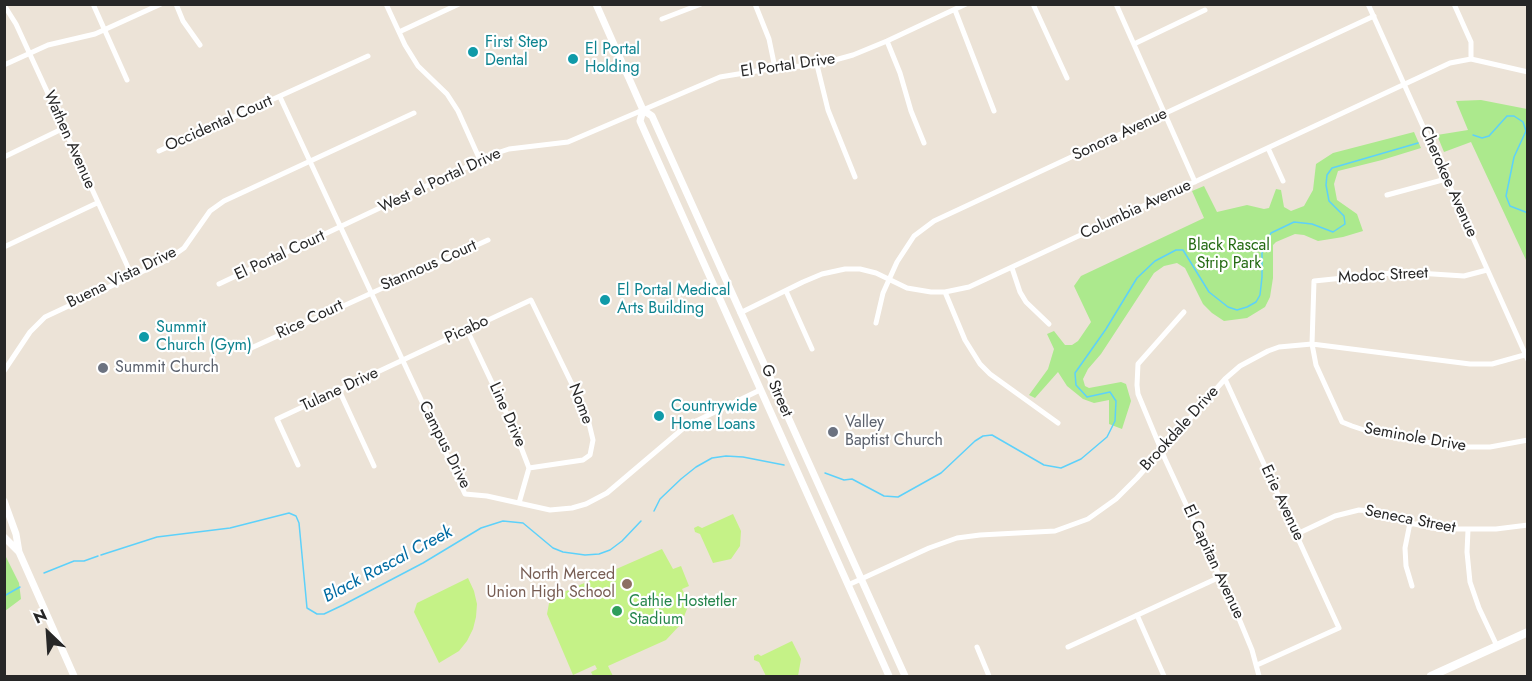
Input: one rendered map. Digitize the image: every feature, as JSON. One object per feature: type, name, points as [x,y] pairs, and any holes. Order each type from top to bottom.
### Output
[{"type":"main road","points":[[1431,676],[1527,632]]},
{"type":"street","points":[[93,4],[127,80]]},
{"type":"street","points":[[4,65],[57,42],[95,34],[161,4]]},
{"type":"street","points":[[176,4],[183,21],[200,45]]},
{"type":"street","points":[[386,4],[418,66],[447,94],[458,111],[480,160]]},
{"type":"street","points":[[399,32],[459,4]]},
{"type":"street","name":"G Street","points":[[596,4],[643,110],[652,116],[904,676]]},
{"type":"street","points":[[662,19],[701,4]]},
{"type":"street","points":[[755,4],[769,39],[775,68]]},
{"type":"street","name":"El Portal Drive","points":[[643,110],[720,77],[775,68],[817,65],[853,55],[966,4]]},
{"type":"street","points":[[1033,4],[1066,78]]},
{"type":"street","points":[[1116,4],[1195,182]]},
{"type":"street","name":"Cherokee Avenue","points":[[1368,4],[1527,357]]},
{"type":"street","points":[[1454,4],[1471,42],[1471,59]]},
{"type":"street","name":"Wathen Avenue","points":[[4,5],[11,13],[30,53],[132,276]]},
{"type":"street","points":[[955,10],[994,111]]},
{"type":"street","points":[[1134,44],[1205,10]]},
{"type":"street","name":"Sonora Avenue","points":[[876,323],[888,279],[907,245],[914,236],[934,221],[1374,16]]},
{"type":"street","points":[[888,41],[924,143]]},
{"type":"street","name":"Occidental Court","points":[[159,151],[280,98],[368,56]]},
{"type":"street","name":"Columbia Avenue","points":[[740,313],[822,274],[845,269],[860,269],[876,273],[916,290],[945,292],[969,288],[1450,63],[1471,59],[1527,72]]},
{"type":"street","points":[[817,65],[828,110],[855,177]]},
{"type":"street","name":"Campus Drive","points":[[280,98],[465,494],[558,510],[579,506],[599,498],[686,426],[760,390]]},
{"type":"street","name":"G Street","points":[[643,110],[640,122],[889,676]]},
{"type":"street","name":"West el Portal Drive","points":[[341,228],[480,160],[509,149],[568,142],[643,110]]},
{"type":"street","name":"Buena Vista Drive","points":[[4,371],[30,332],[52,312],[167,260],[184,248],[210,211],[224,201],[414,113]]},
{"type":"street","points":[[4,157],[64,128]]},
{"type":"street","points":[[1268,148],[1283,181]]},
{"type":"street","points":[[1387,195],[1446,179]]},
{"type":"street","points":[[4,247],[97,203]]},
{"type":"street","name":"El Portal Court","points":[[219,284],[341,228]]},
{"type":"street","name":"Stannous Court","points":[[370,292],[488,240]]},
{"type":"street","points":[[1012,268],[1026,303],[1048,324]]},
{"type":"street","name":"Modoc Street","points":[[1314,281],[1401,272],[1464,276],[1487,270]]},
{"type":"street","name":"Seminole Drive","points":[[1314,281],[1312,344],[1316,365],[1342,422],[1373,433],[1456,447],[1490,447],[1527,440]]},
{"type":"street","points":[[786,291],[812,349]]},
{"type":"street","name":"Rice Court","points":[[249,349],[370,292]]},
{"type":"street","points":[[945,292],[965,340],[980,364],[990,374],[1058,423]]},
{"type":"street","name":"Picabo","points":[[402,361],[531,300]]},
{"type":"street","name":"Nome","points":[[529,468],[583,460],[590,454],[593,440],[582,405],[531,300]]},
{"type":"street","name":"El Capitan Avenue","points":[[1184,312],[1138,364],[1138,393],[1248,640],[1259,676]]},
{"type":"street","name":"Line Drive","points":[[468,330],[514,429],[529,468],[519,503]]},
{"type":"street","name":"Brookdale Drive","points":[[848,585],[957,538],[1046,532],[1072,526],[1094,515],[1116,499],[1225,379],[1240,366],[1279,347],[1312,344],[1470,364],[1492,364],[1527,357]]},
{"type":"street","name":"Tulane Drive","points":[[298,465],[277,419],[402,361]]},
{"type":"street","name":"Erie Avenue","points":[[1225,379],[1339,628],[1257,665]]},
{"type":"street","points":[[339,390],[374,466]]},
{"type":"street","points":[[4,501],[16,534],[19,552],[74,676]]},
{"type":"street","name":"Seneca Street","points":[[1297,534],[1335,516],[1359,510],[1381,513],[1438,529],[1496,530],[1527,525]]},
{"type":"street","points":[[1410,523],[1405,548],[1406,566],[1412,586]]},
{"type":"street","points":[[1468,530],[1468,570],[1473,592],[1497,646]]},
{"type":"street","points":[[4,537],[19,552]]},
{"type":"street","points":[[1068,647],[1220,577]]},
{"type":"street","points":[[1137,615],[1164,676]]},
{"type":"street","points":[[977,647],[989,676]]},
{"type":"green space","points":[[1481,100],[1527,109],[1526,260],[1471,142],[1444,152],[1437,135],[1468,130],[1456,101]]},
{"type":"green space","name":"Black Rascal Strip Park","points":[[1414,132],[1421,148],[1338,171],[1334,184],[1337,200],[1357,214],[1363,231],[1318,241],[1295,234],[1276,242],[1273,245],[1273,278],[1270,297],[1265,307],[1247,318],[1224,321],[1212,313],[1203,304],[1185,268],[1177,263],[1164,266],[1154,273],[1083,379],[1085,386],[1089,388],[1121,382],[1126,384],[1131,401],[1122,429],[1109,424],[1109,400],[1094,403],[1083,399],[1067,386],[1058,372],[1035,398],[1029,395],[1048,369],[1054,349],[1047,334],[1054,331],[1065,345],[1072,345],[1078,341],[1091,322],[1074,286],[1081,276],[1204,218],[1192,191],[1204,186],[1217,212],[1247,205],[1269,208],[1276,189],[1281,190],[1284,207],[1291,211],[1304,206],[1313,190],[1316,164],[1333,153]]},
{"type":"green space","points":[[733,514],[741,531],[740,546],[731,559],[713,563],[700,534],[695,532],[694,528],[698,526],[702,528]]},
{"type":"green space","name":"Cathie Hostetler Stadium","points":[[662,549],[673,569],[681,566],[689,586],[682,589],[689,604],[681,624],[666,640],[608,666],[613,676],[593,676],[591,672],[597,669],[595,665],[573,675],[547,614],[550,598]]},
{"type":"green space","points":[[4,553],[19,583],[21,599],[5,611]]},
{"type":"green space","points":[[468,578],[477,604],[473,629],[459,651],[439,663],[414,612],[417,603]]},
{"type":"green space","points":[[792,641],[801,659],[798,676],[766,676],[759,662],[754,660],[754,656],[758,654],[761,656]]},
{"type":"waterway","name":"Black Rascal Creek","points":[[1473,135],[1482,138],[1489,136],[1507,116],[1514,116],[1523,122],[1526,131],[1514,157],[1506,196],[1510,206],[1528,213]]},
{"type":"waterway","name":"Black Rascal Creek","points":[[825,473],[844,480],[852,479],[884,496],[898,497],[941,473],[975,441],[983,436],[992,435],[1044,465],[1061,468],[1081,459],[1107,437],[1115,421],[1116,401],[1110,392],[1087,397],[1076,385],[1075,373],[1106,329],[1137,278],[1155,261],[1176,250],[1183,250],[1209,292],[1228,307],[1237,310],[1247,307],[1256,302],[1260,295],[1262,251],[1271,233],[1294,222],[1312,224],[1333,232],[1345,224],[1344,216],[1329,201],[1326,185],[1327,175],[1332,168],[1418,143]]},
{"type":"waterway","name":"Black Rascal Creek","points":[[654,511],[660,499],[681,479],[712,458],[743,457],[784,465]]},
{"type":"waterway","name":"Black Rascal Creek","points":[[101,555],[157,537],[230,528],[289,513],[296,516],[299,523],[307,608],[317,614],[324,614],[423,563],[481,528],[503,521],[523,523],[553,548],[585,555],[610,550],[641,521]]},
{"type":"waterway","name":"Black Rascal Creek","points":[[44,573],[74,561],[84,561],[98,556]]},
{"type":"waterway","name":"Black Rascal Creek","points":[[4,596],[20,587]]},
{"type":"place","name":"First Step Dental","points":[[473,52]]},
{"type":"place","name":"El Portal Holding","points":[[573,59]]},
{"type":"place","name":"El Portal Medical Arts Building","points":[[605,300]]},
{"type":"place","name":"Summit Church (Gym)","points":[[144,337]]},
{"type":"place","name":"Summit Church","points":[[103,368]]},
{"type":"place","name":"Countrywide Home Loans","points":[[659,416]]},
{"type":"place","name":"Valley Baptist Church","points":[[833,432]]},
{"type":"place","name":"North Merced Union High School","points":[[627,584]]},
{"type":"place","name":"Cathie Hostetler Stadium","points":[[617,611]]}]
